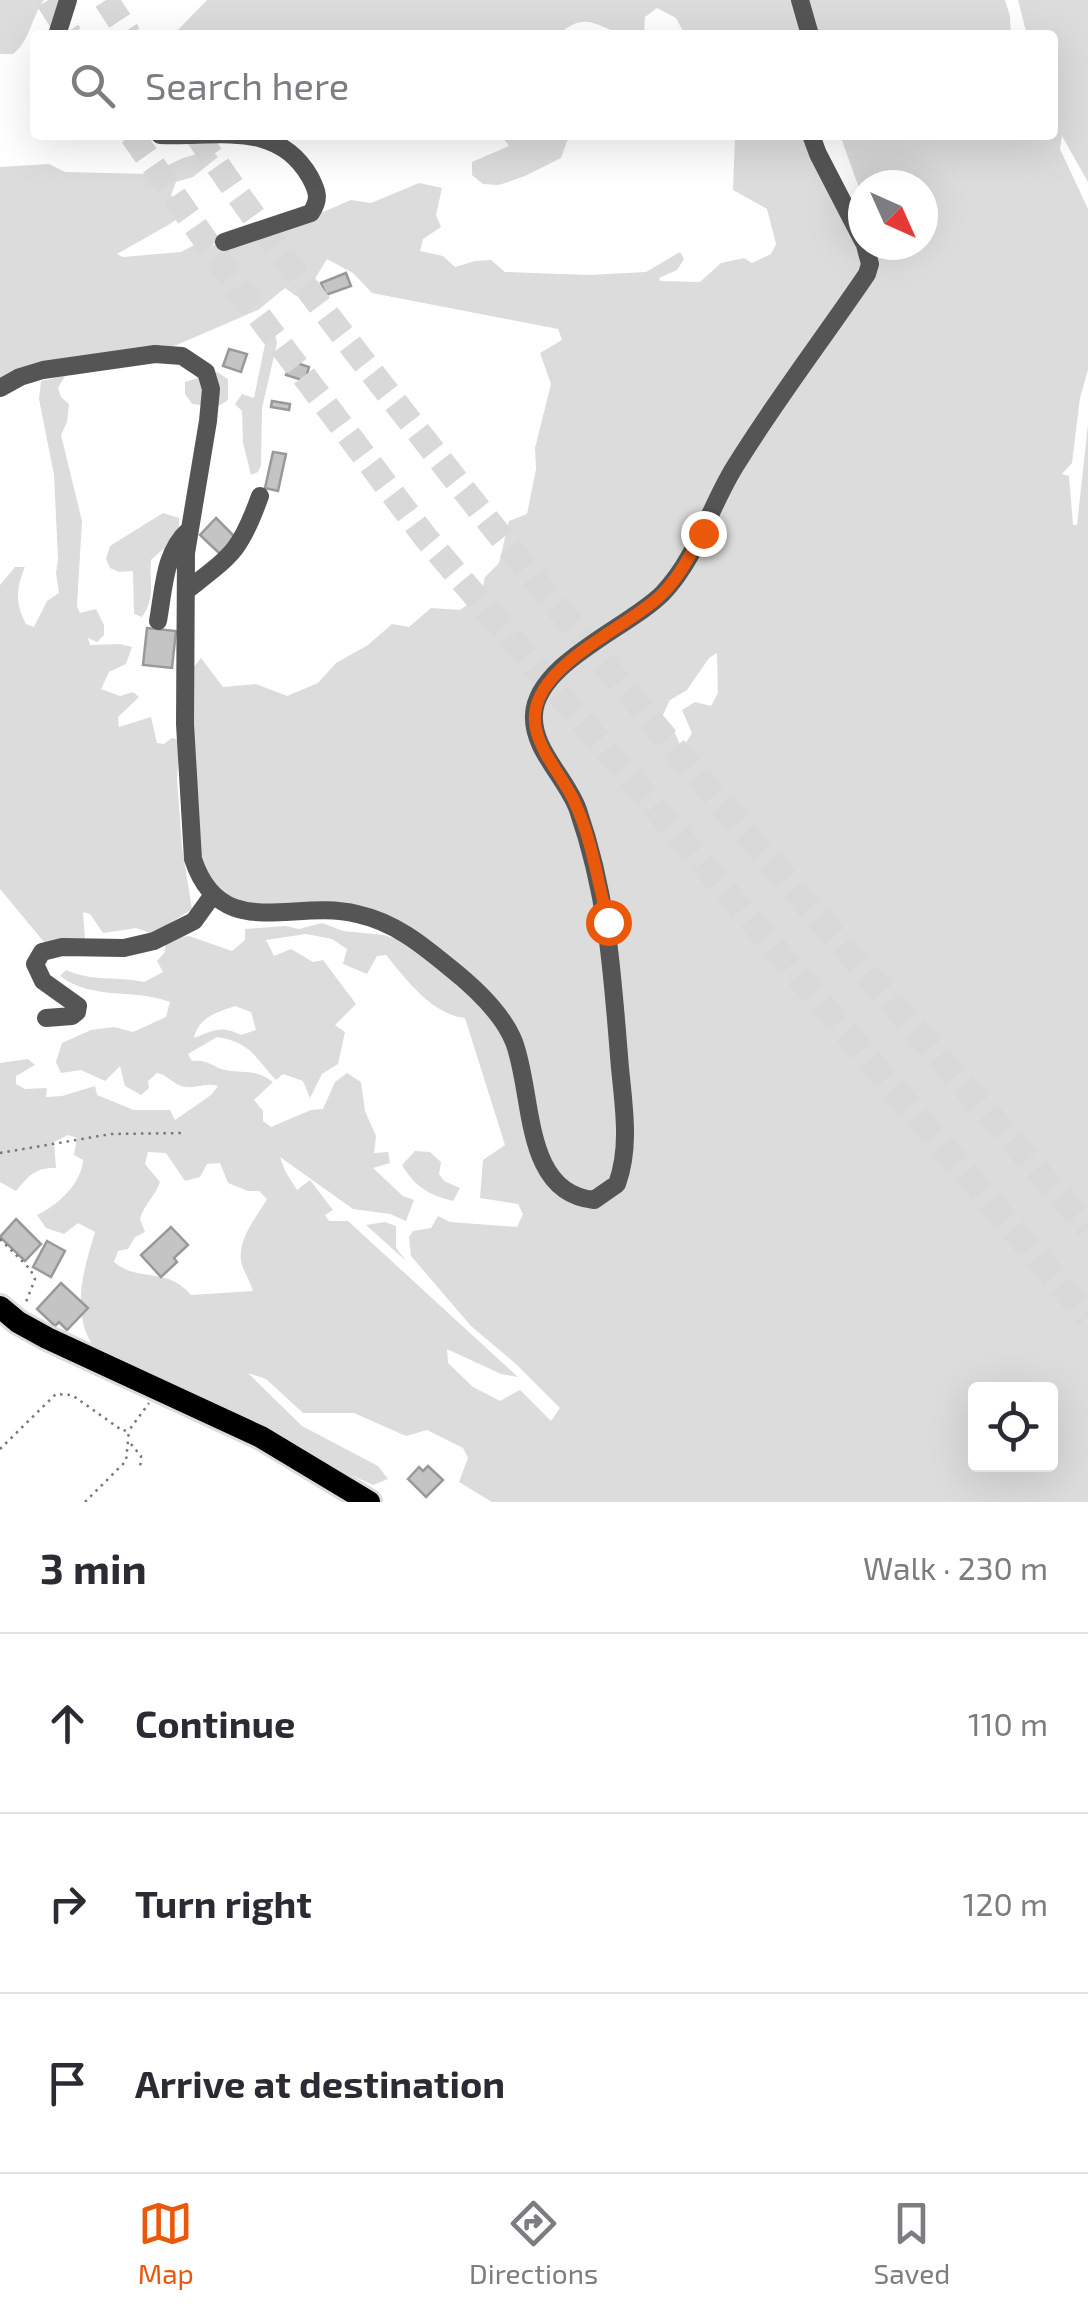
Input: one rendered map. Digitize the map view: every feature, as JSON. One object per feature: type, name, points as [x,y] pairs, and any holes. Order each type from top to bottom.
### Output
[{"type":"main road","points":[[9,1315],[261,1437],[370,1502]]},
{"type":"street","points":[[59,30],[68,0]]},
{"type":"street","points":[[800,0],[809,30]]},
{"type":"street","points":[[224,242],[310,213],[318,203],[318,191],[292,153],[265,140]]},
{"type":"street","points":[[813,140],[848,212]]},
{"type":"street","points":[[0,388],[43,370],[155,354],[182,356],[206,372],[211,388],[190,529],[186,590],[185,724],[193,858],[200,880],[212,896],[231,909],[354,912],[405,932],[453,970],[501,1020],[513,1040],[539,1154],[554,1181],[577,1199],[594,1200],[617,1184],[626,1140],[608,922],[576,805],[536,730],[536,704],[556,672],[645,609],[676,578],[703,533],[730,475],[774,403],[867,274],[869,260]]},
{"type":"street","points":[[186,590],[238,547],[260,496]]},
{"type":"street","points":[[158,620],[169,561],[176,542],[190,529]]},
{"type":"street","points":[[46,1018],[72,1016],[78,1006],[43,981],[35,964],[42,952],[62,946],[124,948],[154,941],[194,921],[212,896]]},
{"type":"path","points":[[0,1154],[111,1134],[185,1134]]},
{"type":"path","points":[[0,1239],[30,1268],[34,1279],[9,1315]]},
{"type":"path","points":[[0,1449],[56,1394],[72,1395],[120,1429],[130,1429]]},
{"type":"path","points":[[85,1502],[126,1461],[130,1429],[146,1406]]},
{"type":"path","points":[[130,1443],[141,1456],[140,1470]]},
{"type":"shaded area","points":[[0,0],[44,0],[23,43],[13,54],[0,54]]},
{"type":"shaded area","points":[[207,0],[1005,0],[1011,30],[682,30],[676,18],[657,8],[645,17],[644,30],[613,30],[579,22],[564,30],[178,30]]},
{"type":"shaded area","points":[[1018,0],[1088,0],[1088,182],[1062,136],[1060,149],[1088,209],[1088,370],[1080,398],[1072,463],[1062,474],[1069,476],[1073,525],[1077,525],[1088,424],[1088,1502],[492,1502],[459,1482],[468,1458],[463,1448],[427,1430],[406,1436],[354,1413],[303,1413],[266,1379],[248,1373],[302,1426],[378,1466],[388,1479],[373,1485],[333,1467],[261,1425],[95,1349],[83,1321],[81,1292],[95,1232],[78,1223],[64,1234],[46,1228],[37,1215],[60,1200],[78,1177],[83,1160],[74,1155],[77,1138],[68,1135],[54,1142],[56,1168],[33,1174],[16,1191],[0,1182],[0,1063],[28,1059],[35,1065],[16,1076],[16,1084],[25,1089],[47,1088],[46,1097],[95,1086],[97,1095],[134,1110],[170,1110],[175,1120],[218,1086],[181,1086],[157,1073],[141,1095],[125,1086],[120,1066],[105,1081],[81,1070],[61,1073],[56,1062],[62,1043],[91,1030],[114,1027],[133,1032],[166,1017],[170,1002],[86,989],[60,976],[66,970],[85,976],[144,982],[163,972],[157,961],[165,952],[166,939],[189,936],[232,951],[245,940],[245,929],[299,929],[322,923],[407,943],[409,929],[239,903],[208,876],[195,831],[193,668],[201,658],[223,687],[256,684],[287,696],[318,683],[336,663],[368,645],[392,624],[409,627],[431,608],[460,610],[481,595],[485,577],[499,563],[509,521],[527,514],[536,469],[535,448],[551,384],[540,353],[562,340],[558,329],[372,293],[353,273],[327,259],[308,290],[296,296],[285,288],[258,310],[172,347],[0,383],[0,167],[49,164],[65,172],[149,174],[212,150],[218,157],[193,177],[176,182],[171,195],[188,211],[117,254],[123,257],[181,252],[200,242],[214,245],[295,224],[351,200],[371,203],[419,183],[442,188],[436,215],[441,227],[423,239],[420,251],[443,256],[455,267],[491,260],[505,272],[646,272],[680,252],[684,259],[677,270],[659,278],[660,281],[700,282],[721,263],[744,258],[752,263],[771,254],[776,244],[767,209],[733,190],[735,140],[810,140],[848,216],[848,260],[938,260],[938,170],[853,170],[842,140],[1058,140],[1058,30],[1026,30]],"holes":[[[717,653],[718,693],[711,706],[695,702],[682,710],[692,733],[682,749],[672,726],[662,717],[670,700],[687,690],[709,658]],[[306,934],[332,939],[347,949],[343,964],[367,974],[377,956],[386,955],[430,1003],[465,1018],[505,1145],[483,1160],[480,1198],[518,1204],[523,1214],[517,1227],[450,1222],[438,1216],[431,1228],[413,1231],[409,1237],[411,1256],[471,1326],[560,1408],[551,1421],[520,1390],[500,1401],[473,1387],[448,1363],[447,1349],[501,1374],[518,1377],[348,1221],[329,1221],[325,1215],[333,1210],[310,1180],[297,1190],[285,1171],[280,1157],[353,1209],[390,1214],[406,1221],[414,1200],[403,1196],[373,1168],[390,1163],[388,1152],[374,1153],[376,1136],[365,1111],[361,1082],[347,1073],[335,1082],[323,1109],[271,1127],[263,1121],[263,1111],[254,1100],[273,1082],[255,1073],[192,1061],[188,1054],[217,1037],[228,1039],[251,1052],[276,1080],[283,1074],[303,1081],[310,1098],[322,1074],[338,1064],[345,1032],[335,1025],[356,1004],[323,960],[313,962],[291,949],[274,956],[266,940]],[[235,1006],[251,1012],[256,1030],[241,1035],[218,1030],[194,1038],[204,1020],[216,1013]],[[148,1152],[166,1153],[185,1181],[200,1177],[207,1164],[220,1163],[228,1183],[259,1191],[267,1199],[245,1236],[241,1252],[253,1291],[191,1295],[163,1277],[133,1272],[114,1262],[118,1251],[128,1249],[135,1237],[145,1232],[140,1219],[160,1182],[145,1164]]]},
{"type":"shaded area","points":[[505,140],[568,140],[561,158],[525,176],[499,185],[483,184],[472,175],[472,162],[509,146]]},
{"type":"shaded area","points":[[268,329],[274,330],[277,343],[262,408],[261,465],[251,475],[243,443],[242,411],[235,404],[242,394],[254,398]]},
{"type":"shaded area","points":[[217,372],[228,379],[228,400],[217,407],[192,404],[185,394],[185,382]]},
{"type":"shaded area","points":[[65,376],[58,388],[69,404],[61,435],[82,521],[77,606],[80,613],[96,609],[104,625],[104,635],[97,642],[88,638],[90,645],[132,647],[126,664],[109,672],[101,689],[120,696],[133,692],[139,697],[118,717],[119,727],[151,717],[157,743],[164,744],[172,738],[180,740],[177,779],[192,909],[153,934],[136,928],[103,933],[90,914],[83,912],[85,940],[44,942],[0,889],[0,585],[15,567],[25,567],[18,602],[26,624],[34,627],[47,601],[59,593],[54,475],[39,399],[41,381]]},
{"type":"shaded area","points":[[163,513],[179,518],[179,535],[151,560],[150,596],[142,617],[134,614],[133,571],[110,568],[106,559],[110,546]]},
{"type":"shaded area","points":[[415,1151],[430,1152],[441,1162],[439,1174],[444,1181],[460,1188],[453,1201],[423,1189],[407,1173],[402,1165]]},
{"type":"shaded area","points":[[385,1222],[396,1226],[396,1248],[406,1261],[366,1225]]},
{"type":"building","points":[[346,273],[351,286],[326,295],[321,283]]},
{"type":"building","points":[[229,349],[247,354],[241,372],[223,366]]},
{"type":"building","points":[[291,361],[309,367],[305,381],[286,375]]},
{"type":"building","points":[[272,401],[290,404],[289,410],[271,407]]},
{"type":"building","points":[[273,452],[286,454],[278,491],[265,488]]},
{"type":"building","points":[[216,518],[236,538],[220,554],[200,535]]},
{"type":"building","points":[[147,628],[176,631],[172,668],[143,665]]},
{"type":"building","points":[[16,1219],[41,1244],[25,1261],[0,1237]]},
{"type":"building","points":[[171,1227],[188,1245],[161,1277],[141,1255]]},
{"type":"building","points":[[47,1241],[65,1251],[51,1277],[33,1267]]},
{"type":"building","points":[[61,1283],[88,1308],[67,1330],[59,1322],[55,1326],[37,1309]]},
{"type":"building","points":[[428,1466],[443,1480],[426,1497],[408,1479],[419,1467],[423,1471]]},
{"type":"tunnel","points":[[48,0],[67,30]]},
{"type":"tunnel","points":[[106,0],[126,30]]},
{"type":"tunnel","points":[[135,140],[249,303],[426,538],[1088,1317]]},
{"type":"tunnel","points":[[200,140],[338,329],[506,544],[752,840],[1088,1228]]},
{"type":"route","points":[[608,922],[576,805],[536,730],[536,704],[556,672],[661,595],[703,533]]}]
